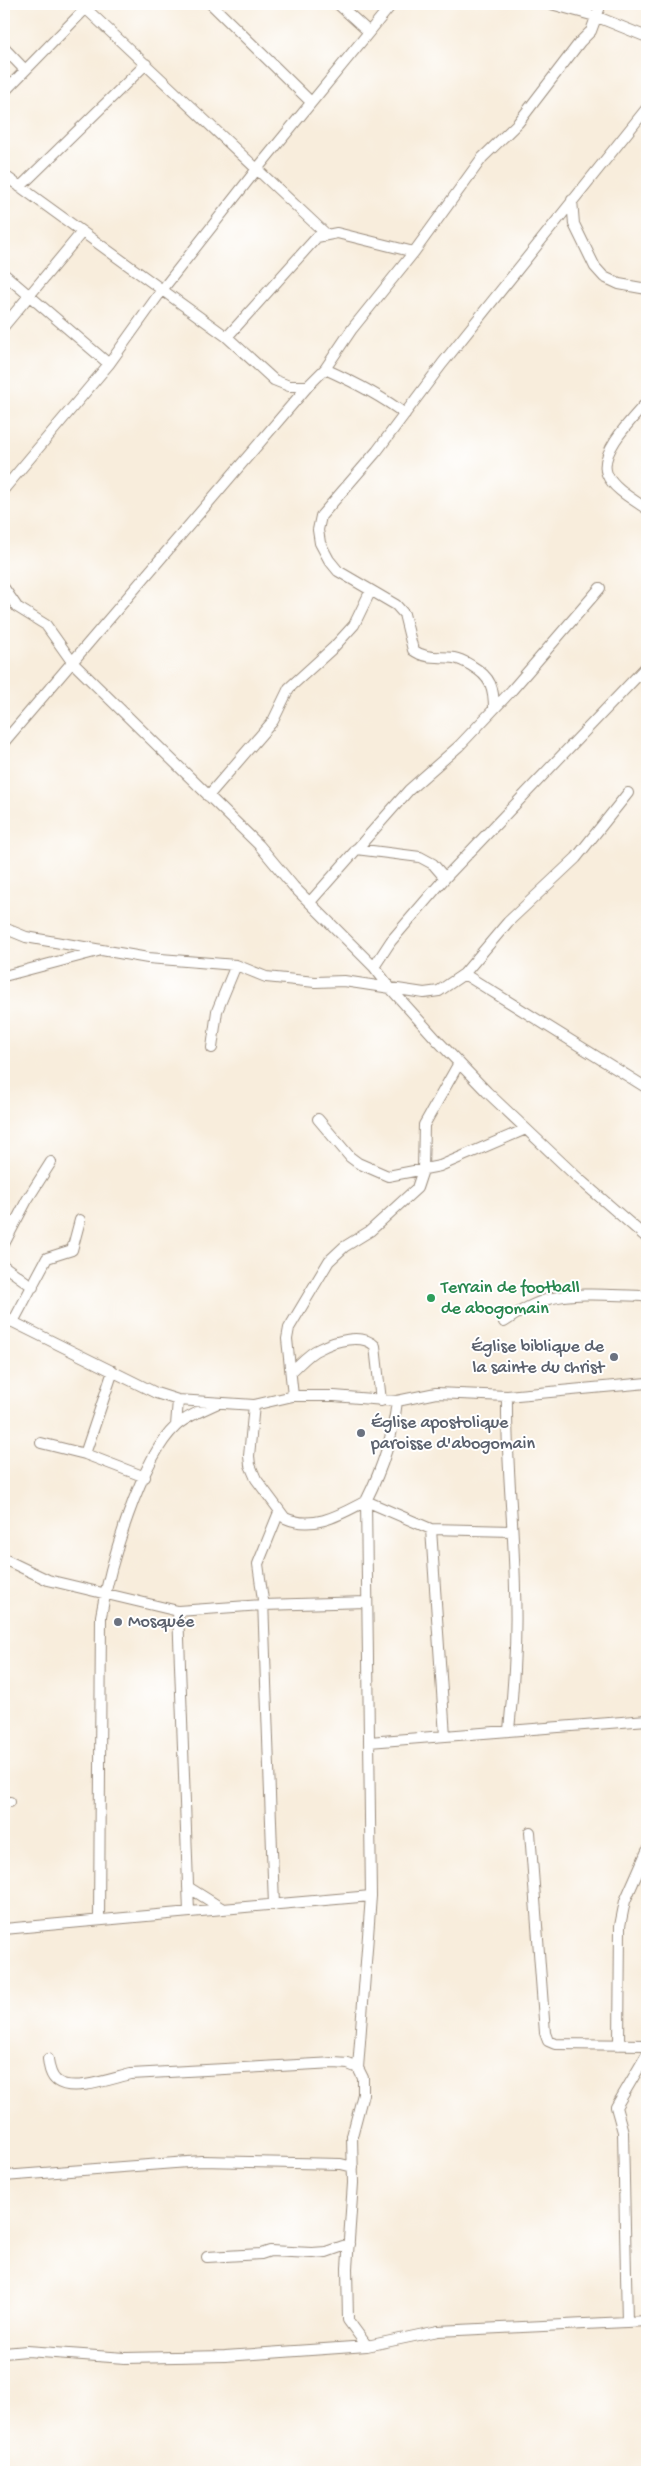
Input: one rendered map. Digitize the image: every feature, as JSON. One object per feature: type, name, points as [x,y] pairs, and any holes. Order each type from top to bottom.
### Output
[{"type":"street","points":[[211,4],[311,102]]},
{"type":"street","points":[[338,4],[368,32]]},
{"type":"street","points":[[4,489],[109,364],[162,290],[257,169],[392,4]]},
{"type":"street","points":[[551,4],[595,16],[647,37]]},
{"type":"street","points":[[4,742],[308,386],[325,369],[352,329],[414,252],[482,158],[518,123],[580,42],[591,31],[601,4]]},
{"type":"street","points":[[4,92],[85,5],[326,234]]},
{"type":"street","points":[[4,48],[25,70]]},
{"type":"street","points":[[20,187],[146,64]]},
{"type":"street","points":[[494,709],[492,682],[482,672],[457,658],[421,656],[413,650],[404,614],[396,605],[370,592],[338,571],[329,560],[320,543],[318,530],[321,516],[377,451],[572,200],[647,108]]},
{"type":"street","points":[[4,175],[227,337],[274,380],[288,386],[308,386]]},
{"type":"street","points":[[572,200],[574,224],[595,268],[604,277],[619,284],[647,289]]},
{"type":"street","points":[[557,220],[574,224]]},
{"type":"street","points":[[4,326],[82,232]]},
{"type":"street","points":[[227,337],[317,237],[337,233],[414,252]]},
{"type":"street","points":[[4,274],[109,364]]},
{"type":"street","points":[[325,369],[359,384],[387,400],[405,414]]},
{"type":"street","points":[[647,402],[621,431],[605,465],[607,475],[624,493],[647,509]]},
{"type":"street","points":[[4,588],[17,607],[46,625],[73,663],[259,846],[310,902],[374,967],[391,989],[459,1063],[526,1129],[647,1238]]},
{"type":"street","points":[[310,902],[409,790],[459,746],[494,709],[581,613],[600,588]]},
{"type":"street","points":[[208,796],[273,721],[289,688],[333,648],[354,625],[370,592]]},
{"type":"street","points":[[374,967],[391,941],[445,878],[647,666]]},
{"type":"street","points":[[4,928],[26,937],[148,958],[236,965],[266,977],[315,982],[344,981],[424,993],[439,991],[464,974],[508,922],[576,858],[628,793]]},
{"type":"street","points":[[356,849],[420,857],[433,864],[445,878]]},
{"type":"street","points":[[4,976],[101,950]]},
{"type":"street","points":[[212,1048],[217,1011],[236,965]]},
{"type":"street","points":[[464,974],[647,1088]]},
{"type":"street","points":[[293,1396],[292,1371],[287,1339],[289,1328],[329,1262],[405,1202],[417,1188],[423,1170],[424,1125],[459,1063]]},
{"type":"street","points":[[318,1119],[343,1151],[358,1164],[388,1176],[423,1170],[455,1161],[526,1129]]},
{"type":"street","points":[[4,1244],[27,1200],[51,1162]]},
{"type":"street","points":[[80,1220],[72,1250],[47,1258],[33,1287],[8,1321],[156,1393],[178,1400],[254,1404],[293,1396],[334,1396],[381,1402],[397,1401],[436,1393],[507,1396],[647,1383]]},
{"type":"street","points":[[4,1266],[33,1287]]},
{"type":"street","points":[[504,1322],[532,1305],[550,1299],[583,1296],[647,1296]]},
{"type":"street","points":[[292,1371],[317,1349],[334,1343],[358,1339],[370,1341],[375,1346],[381,1402]]},
{"type":"street","points":[[85,1454],[113,1371]]},
{"type":"street","points":[[507,1396],[515,1662],[509,1730]]},
{"type":"street","points":[[176,1426],[178,1400]]},
{"type":"street","points":[[367,2346],[348,2320],[347,2268],[353,2167],[353,2129],[363,2094],[363,2078],[358,2068],[371,1896],[366,1501],[387,1452],[395,1423],[397,1401]]},
{"type":"street","points":[[99,1920],[101,1616],[104,1595],[121,1536],[156,1452],[176,1426],[217,1403]]},
{"type":"street","points":[[254,1404],[249,1456],[250,1465],[256,1479],[279,1512],[292,1521],[328,1520],[366,1501],[431,1529],[512,1531]]},
{"type":"street","points":[[41,1443],[85,1454],[145,1477]]},
{"type":"street","points":[[274,1905],[263,1605],[258,1564],[279,1512]]},
{"type":"street","points":[[431,1529],[445,1736]]},
{"type":"street","points":[[4,1560],[48,1580],[104,1595],[178,1611],[263,1605],[367,1602]]},
{"type":"street","points":[[178,1611],[189,1912]]},
{"type":"street","points":[[369,1742],[647,1720]]},
{"type":"street","points":[[530,1832],[545,2033],[548,2041],[555,2044],[647,2045]]},
{"type":"street","points":[[619,2045],[620,1926],[625,1901],[647,1851]]},
{"type":"street","points":[[188,1887],[223,1909]]},
{"type":"street","points":[[4,1929],[371,1896]]},
{"type":"street","points":[[627,2322],[623,2132],[616,2107],[647,2054]]},
{"type":"street","points":[[48,2059],[50,2071],[57,2081],[70,2086],[105,2082],[130,2074],[334,2063],[348,2064],[358,2068]]},
{"type":"street","points":[[4,2176],[201,2161],[341,2164],[353,2167]]},
{"type":"street","points":[[207,2257],[261,2254],[270,2250],[288,2253],[326,2252],[349,2244]]},
{"type":"street","points":[[326,2252],[338,2257],[347,2268]]},
{"type":"street","points":[[4,2352],[124,2358],[225,2356],[367,2346],[438,2331],[647,2320]]},
{"type":"place","name":"Terrain de football de abogomain","points":[[431,1298]]},
{"type":"place","name":"Église biblique de la sainte du christ","points":[[614,1357]]},
{"type":"place","name":"Église apostolique paroisse d'abogomain","points":[[361,1433]]},
{"type":"place","name":"Mosquée","points":[[118,1622]]}]
